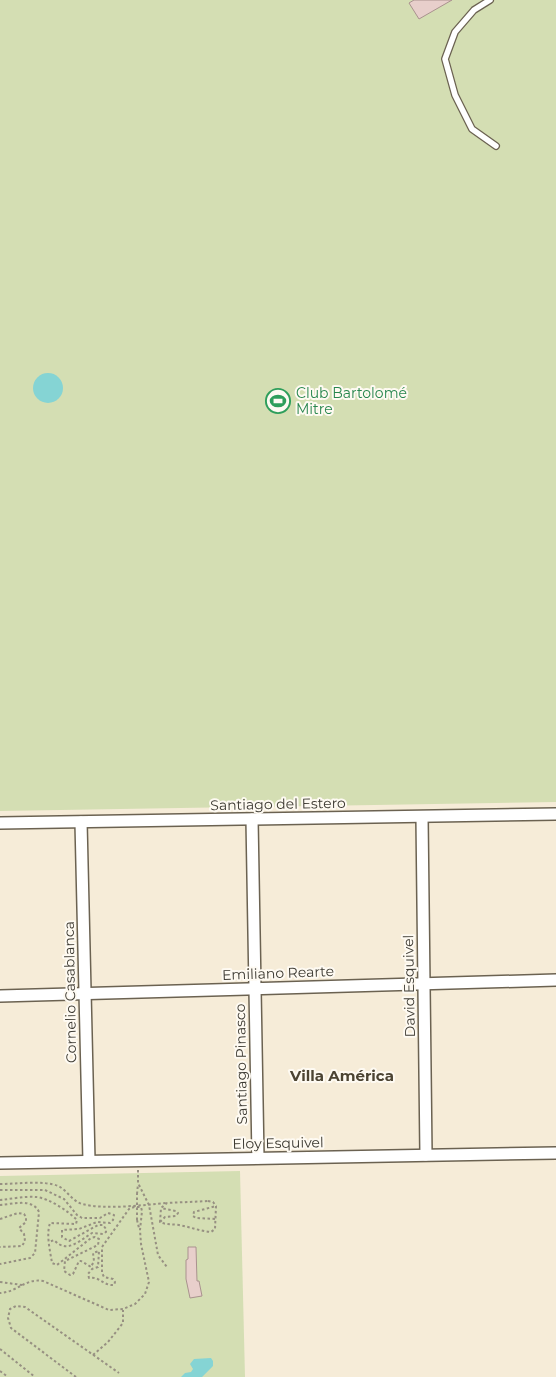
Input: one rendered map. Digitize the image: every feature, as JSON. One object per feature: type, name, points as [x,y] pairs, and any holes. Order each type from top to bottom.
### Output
[{"type":"street","name":"Santiago del Estero","points":[[0,823],[556,814]]},
{"type":"street","name":"David Esquivel","points":[[422,816],[426,1155]]},
{"type":"street","name":"Santiago Pinasco","points":[[252,819],[258,1158]]},
{"type":"street","name":"Cornelio Casablanca","points":[[81,822],[89,1161]]},
{"type":"street","name":"Emiliano Rearte","points":[[0,996],[556,980]]},
{"type":"street","name":"Eloy Esquivel","points":[[0,1163],[556,1153]]},
{"type":"lane","points":[[490,0],[474,10],[455,32],[445,59],[455,94],[472,129],[496,146]]},
{"type":"path","points":[[0,1294],[11,1293],[34,1280],[43,1281],[108,1310],[123,1309],[135,1304],[145,1294],[148,1282],[137,1220],[138,1173]]},
{"type":"path","points":[[138,1183],[149,1205],[158,1255],[167,1267]]},
{"type":"path","points":[[0,1184],[50,1184],[59,1186],[81,1204],[111,1207],[208,1201],[216,1206]]},
{"type":"path","points":[[24,1184],[27,1190]]},
{"type":"path","points":[[0,1190],[45,1190],[64,1199],[77,1215],[82,1218],[100,1218],[108,1213],[111,1213],[114,1217],[110,1223],[97,1222],[79,1229],[62,1230],[60,1234],[69,1241],[98,1225],[106,1229],[106,1232],[103,1234],[92,1232],[65,1247],[60,1246],[54,1240],[49,1242]]},
{"type":"path","points":[[0,1200],[36,1197],[63,1208],[72,1214],[78,1222]]},
{"type":"path","points":[[10,1199],[11,1204]]},
{"type":"path","points":[[0,1205],[32,1203],[39,1212],[35,1253],[30,1258],[0,1264]]},
{"type":"path","points":[[160,1222],[161,1208],[167,1203]]},
{"type":"path","points":[[215,1219],[196,1218],[193,1216],[194,1212],[216,1206]]},
{"type":"path","points":[[160,1222],[212,1232],[215,1229],[216,1206]]},
{"type":"path","points":[[99,1242],[95,1247],[65,1261],[64,1270],[70,1275],[73,1274],[79,1261],[91,1267],[94,1262],[93,1253],[96,1251],[99,1252],[99,1265],[96,1269],[89,1271],[89,1278],[98,1278],[106,1285],[114,1285],[113,1279],[104,1277],[102,1273],[103,1245],[129,1209],[134,1207],[141,1208],[142,1210],[140,1230]]},
{"type":"path","points":[[160,1222],[164,1218],[176,1216],[178,1213],[161,1208]]},
{"type":"path","points":[[0,1219],[18,1213],[24,1214],[26,1217],[26,1222],[20,1228],[24,1234],[25,1241],[22,1246],[0,1247]]},
{"type":"path","points":[[82,1218],[76,1224],[50,1223],[49,1242],[52,1263],[56,1265],[91,1238],[95,1237],[103,1245]]},
{"type":"path","points":[[0,1282],[23,1285]]},
{"type":"path","points":[[76,1377],[11,1328],[8,1318],[10,1309],[16,1306],[26,1308],[119,1374]]},
{"type":"path","points":[[93,1355],[108,1342],[123,1323],[123,1309]]},
{"type":"path","points":[[0,1349],[35,1377]]},
{"type":"path","points":[[0,1371],[8,1377]]},
{"type":"green space","name":"Club Bartolomé Mitre","points":[[0,0],[556,0],[556,802],[0,811]]},
{"type":"green space","points":[[240,1171],[245,1377],[0,1377],[0,1176]]},
{"type":"water","points":[[48,373],[59,377],[63,388],[59,399],[48,403],[37,399],[33,388],[37,377]]},
{"type":"water","points":[[211,1358],[213,1366],[202,1377],[181,1377],[185,1373],[191,1372],[193,1369],[190,1364],[194,1359]]},
{"type":"building","points":[[414,0],[452,0],[419,19],[409,3]]},
{"type":"building","points":[[188,1247],[196,1247],[197,1281],[199,1281],[202,1296],[190,1298],[186,1279]]},
{"type":"place","name":"Club Bartolomé Mitre","points":[[278,401]]},
{"type":"district","name":"Villa América","points":[[342,1075]]}]
